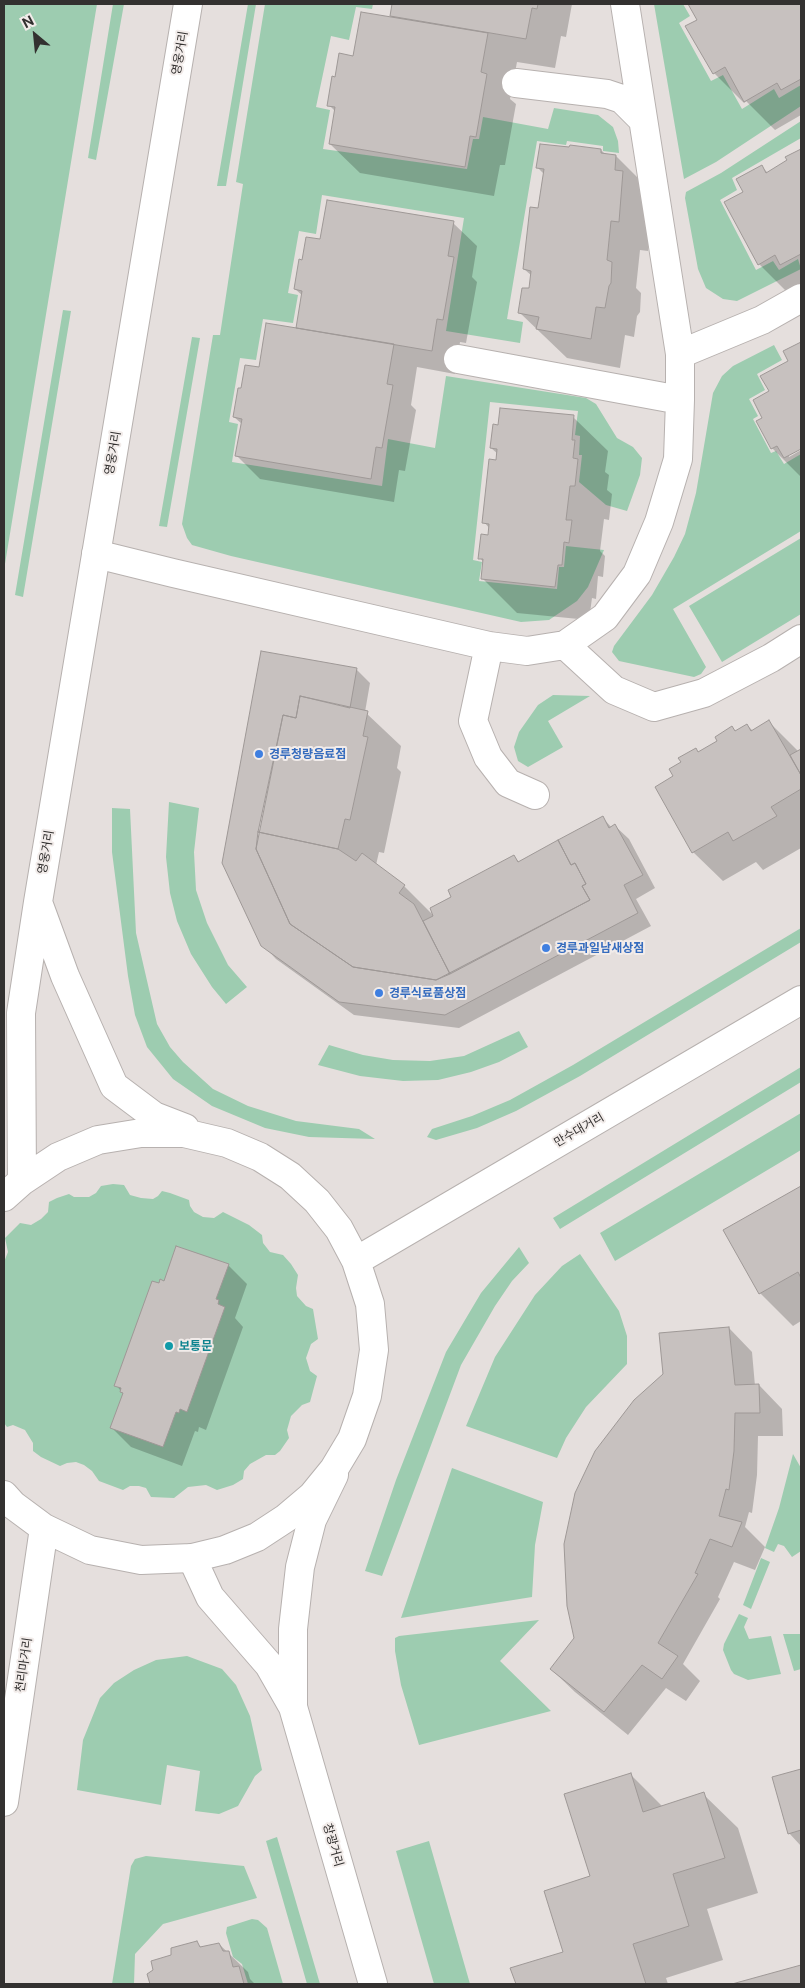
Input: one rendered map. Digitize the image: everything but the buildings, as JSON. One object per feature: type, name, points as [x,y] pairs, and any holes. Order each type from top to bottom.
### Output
[{"type":"main road","name":"영웅거리","points":[[13,1189],[21,1013],[188,4]]},
{"type":"main road","points":[[96,554],[489,646],[527,651],[564,645],[605,617],[637,574],[659,522],[678,459],[680,400],[680,354],[625,4]]},
{"type":"main road","points":[[516,83],[607,94],[622,99],[642,119]]},
{"type":"main road","points":[[680,354],[762,320],[801,298]]},
{"type":"main road","points":[[458,359],[680,400]]},
{"type":"main road","points":[[564,645],[614,690],[654,707],[704,693],[771,658],[801,639]]},
{"type":"main road","points":[[489,646],[473,721],[488,758],[508,783],[536,796]]},
{"type":"main road","points":[[4,1494],[13,1505],[44,1528],[90,1550],[141,1560],[192,1558],[225,1550],[257,1537],[286,1518],[312,1496],[334,1469],[352,1439],[367,1396],[374,1350],[370,1304],[356,1261],[339,1229],[317,1201],[290,1176],[260,1157],[154,1116],[114,1086],[65,976],[38,902]]},
{"type":"main road","name":"만수대거리","points":[[356,1261],[801,1000]]},
{"type":"main road","points":[[13,1189],[58,1157],[98,1140],[141,1133],[184,1133],[226,1143]]},
{"type":"main road","name":"창광거리","points":[[293,1707],[293,1629],[300,1567],[312,1520],[352,1439]]},
{"type":"main road","name":"천리마거리","points":[[4,1802],[44,1528]]},
{"type":"main road","name":"창광거리","points":[[192,1558],[210,1597],[269,1665],[293,1707],[373,1984]]},
{"type":"green space","points":[[4,4],[97,4],[4,570]]},
{"type":"green space","points":[[113,4],[124,4],[96,160],[88,158]]},
{"type":"green space","points":[[248,4],[256,4],[226,186],[217,186]]},
{"type":"green space","points":[[265,4],[373,4],[372,9],[356,7],[349,40],[331,36],[316,107],[330,110],[323,149],[467,169],[473,139],[479,139],[483,117],[548,129],[554,108],[598,115],[613,127],[618,141],[619,153],[603,151],[603,146],[567,141],[566,145],[537,141],[507,319],[523,322],[520,343],[446,331],[464,218],[322,195],[316,234],[299,231],[288,293],[298,295],[293,323],[263,319],[256,360],[240,358],[229,422],[238,424],[232,462],[382,486],[388,439],[435,448],[446,376],[586,398],[596,404],[617,438],[633,447],[642,458],[640,475],[627,511],[606,505],[579,482],[582,455],[579,455],[580,436],[575,435],[578,411],[490,402],[473,560],[482,562],[479,581],[557,589],[559,567],[564,567],[566,546],[604,550],[588,587],[577,601],[549,620],[521,622],[231,556],[192,545],[187,538],[182,524],[213,335],[220,335],[243,184],[236,182]]},
{"type":"green space","points":[[654,4],[683,4],[690,16],[679,23],[711,81],[723,75],[742,109],[774,89],[779,98],[801,85],[801,106],[716,162],[684,179]]},
{"type":"green space","points":[[801,121],[801,138],[732,178],[737,190],[720,200],[756,270],[773,261],[779,270],[798,259],[801,269],[737,301],[723,299],[706,288],[698,269],[685,198],[686,192],[721,173]]},
{"type":"green space","points":[[63,310],[71,311],[23,597],[15,595]]},
{"type":"green space","points":[[192,337],[200,338],[167,527],[159,526]]},
{"type":"green space","points":[[774,345],[782,360],[757,374],[765,390],[749,399],[758,416],[753,419],[771,453],[776,451],[784,464],[801,454],[801,531],[673,609],[706,667],[701,674],[694,677],[619,661],[612,652],[614,646],[652,595],[685,534],[696,493],[713,393],[722,376],[733,366]]},
{"type":"green space","points":[[801,538],[801,614],[722,662],[689,606]]},
{"type":"green space","points":[[553,695],[590,696],[548,721],[563,747],[528,767],[518,761],[514,747],[519,732],[538,705]]},
{"type":"green space","points":[[169,802],[199,808],[194,852],[196,890],[207,923],[228,965],[247,987],[226,1004],[212,987],[191,954],[177,921],[170,893],[166,857]]},
{"type":"green space","points":[[112,808],[130,809],[136,933],[157,1024],[170,1047],[183,1062],[213,1089],[248,1106],[296,1121],[359,1129],[375,1139],[309,1137],[265,1128],[212,1106],[173,1079],[147,1047],[135,1015],[128,976],[112,852]]},
{"type":"green space","points":[[801,928],[801,942],[580,1076],[516,1111],[477,1128],[436,1140],[427,1137],[432,1129],[472,1116],[510,1100],[573,1065]]},
{"type":"green space","points":[[519,1031],[528,1047],[499,1062],[471,1072],[438,1080],[403,1081],[360,1076],[318,1065],[329,1045],[363,1055],[393,1060],[430,1061],[464,1056]]},
{"type":"green space","points":[[801,1067],[801,1082],[560,1229],[553,1218]]},
{"type":"green space","points":[[801,1113],[801,1150],[615,1261],[600,1233]]},
{"type":"green space","points":[[124,1185],[130,1195],[141,1198],[153,1199],[162,1191],[170,1193],[189,1200],[194,1212],[203,1217],[214,1218],[223,1212],[249,1225],[262,1235],[263,1243],[270,1252],[283,1255],[291,1264],[298,1275],[297,1296],[306,1306],[313,1309],[318,1339],[311,1344],[306,1358],[310,1371],[317,1376],[310,1402],[302,1405],[291,1416],[287,1430],[289,1438],[280,1451],[275,1455],[266,1455],[250,1464],[244,1471],[243,1479],[233,1485],[217,1490],[206,1485],[188,1487],[174,1498],[151,1497],[146,1488],[139,1486],[130,1486],[123,1490],[99,1481],[92,1471],[84,1465],[76,1462],[60,1466],[41,1457],[33,1451],[33,1443],[25,1430],[13,1425],[7,1427],[4,1423],[4,1262],[8,1252],[5,1238],[20,1223],[31,1225],[41,1219],[48,1212],[49,1202],[57,1198],[69,1194],[74,1197],[89,1197],[96,1193],[101,1186]]},
{"type":"green space","points":[[519,1247],[529,1263],[512,1281],[495,1306],[461,1365],[382,1576],[365,1571],[396,1480],[446,1352],[481,1293]]},
{"type":"green space","points":[[580,1254],[619,1311],[627,1336],[627,1364],[586,1407],[566,1438],[557,1458],[466,1426],[495,1357],[535,1295],[562,1266]]},
{"type":"green space","points":[[793,1454],[801,1468],[801,1551],[792,1557],[784,1546],[778,1544],[774,1552],[765,1548],[779,1508]]},
{"type":"green space","points":[[452,1468],[543,1502],[535,1545],[532,1597],[401,1618]]},
{"type":"green space","points":[[761,1558],[770,1562],[751,1609],[743,1605]]},
{"type":"green space","points":[[739,1614],[748,1618],[744,1627],[749,1639],[771,1636],[781,1674],[748,1680],[734,1674],[731,1670],[723,1650],[724,1644]]},
{"type":"green space","points":[[539,1620],[500,1661],[551,1711],[419,1745],[401,1685],[395,1651],[395,1638]]},
{"type":"green space","points":[[783,1634],[801,1634],[801,1669],[794,1671]]},
{"type":"green space","points":[[187,1656],[222,1669],[236,1685],[250,1716],[262,1770],[255,1776],[238,1806],[219,1814],[195,1811],[200,1771],[167,1765],[161,1805],[77,1790],[83,1740],[100,1698],[114,1683],[134,1670],[156,1660]]},
{"type":"green space","points":[[277,1837],[320,1984],[307,1984],[266,1841]]},
{"type":"green space","points":[[429,1841],[470,1984],[434,1984],[396,1851]]},
{"type":"green space","points":[[146,1856],[244,1866],[257,1898],[163,1924],[135,1954],[134,1984],[112,1984],[131,1866],[135,1859]]},
{"type":"green space","points":[[252,1919],[258,1920],[267,1928],[283,1984],[248,1984],[242,1964],[233,1957],[226,1933],[227,1927]]},
{"type":"place","name":"경루청량음료점","points":[[259,754]]},
{"type":"place","name":"경루과일남새상점","points":[[546,948]]},
{"type":"place","name":"경루식료품상점","points":[[379,993]]},
{"type":"place","name":"보통문","points":[[169,1346]]}]
